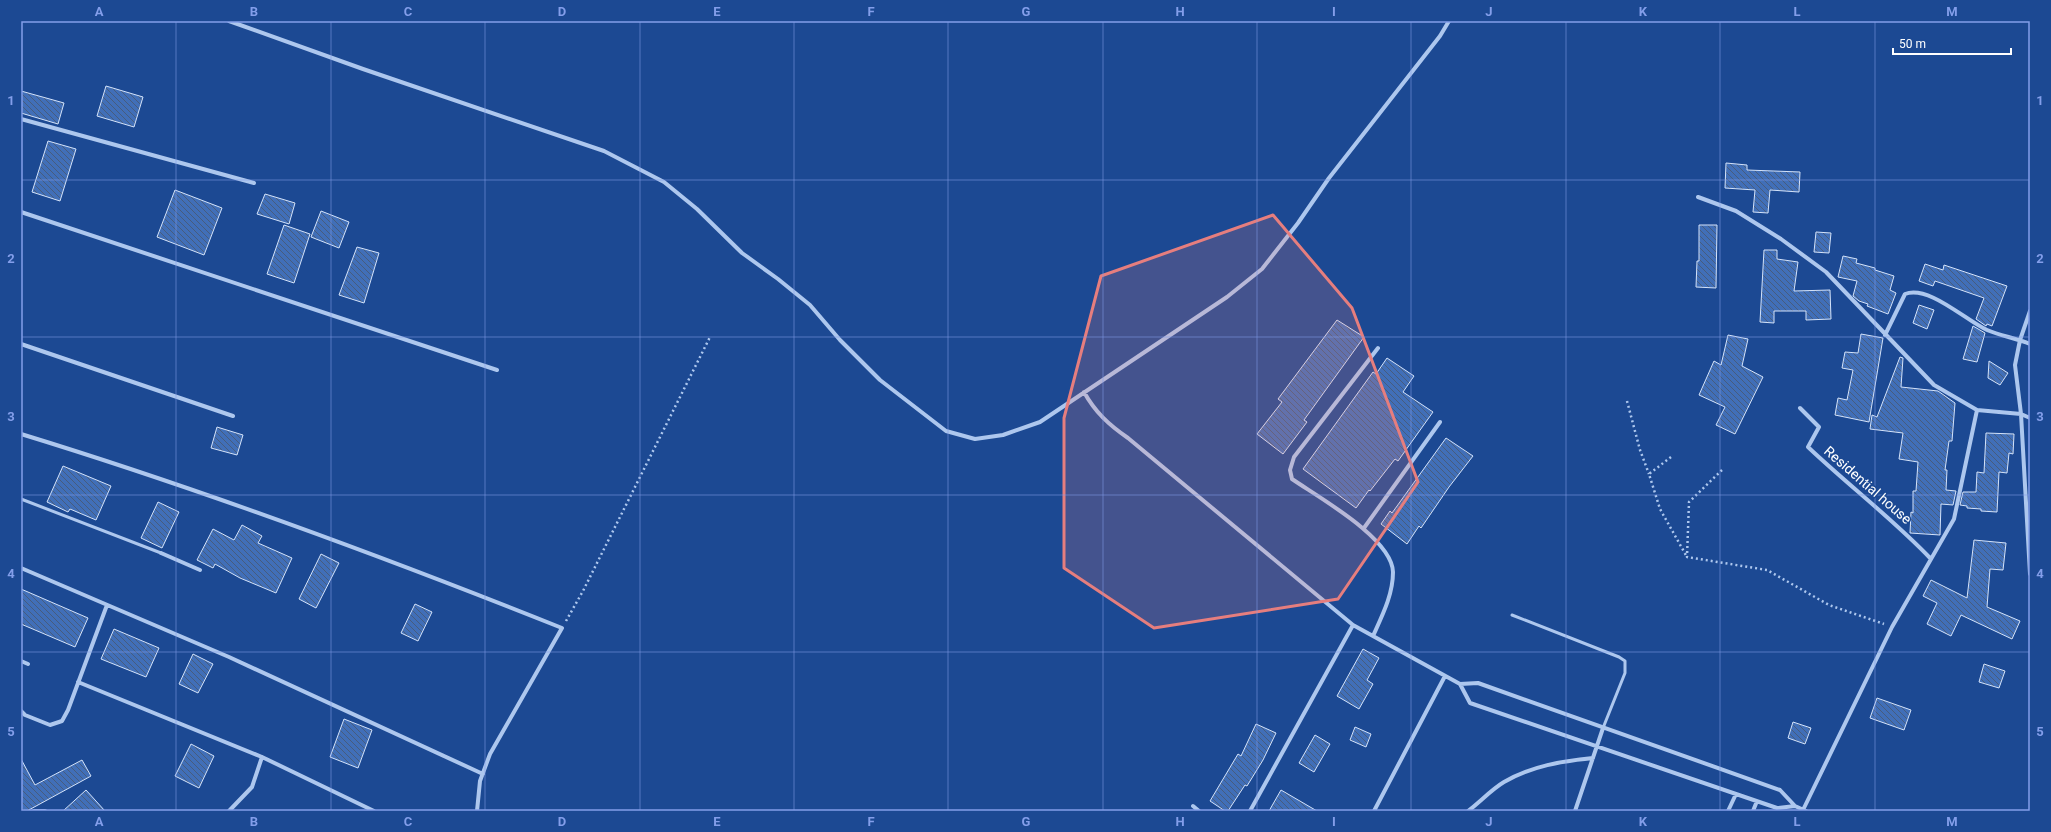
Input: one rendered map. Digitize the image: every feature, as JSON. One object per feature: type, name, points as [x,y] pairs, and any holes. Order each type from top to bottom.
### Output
[{"type":"street","points":[[228,21],[363,69],[604,151],[664,182],[697,209],[742,253],[778,278],[810,305],[840,340],[880,380],[946,431],[975,439],[1003,435],[1040,422],[1227,297],[1262,269],[1298,223],[1329,178],[1440,36],[1449,21]]},
{"type":"street","points":[[21,119],[254,183]]},
{"type":"street","points":[[1698,197],[1736,212],[1781,239],[1826,272],[1934,385],[1977,410],[2021,414],[2030,418]]},
{"type":"street","points":[[21,212],[497,370]]},
{"type":"street","points":[[1885,335],[1905,294],[1911,292],[1930,296],[1987,330],[2003,337],[2020,340],[2030,344]]},
{"type":"street","points":[[2030,311],[2020,340],[2015,365],[2021,414],[2030,574]]},
{"type":"street","points":[[21,344],[233,416]]},
{"type":"street","points":[[1373,636],[1389,600],[1393,571],[1384,551],[1364,528],[1292,479],[1290,470],[1294,457],[1378,348]]},
{"type":"street","points":[[1084,392],[1099,415],[1108,424],[1128,438],[1353,625],[1460,684],[1478,683],[1780,790],[1794,806]]},
{"type":"street","name":"Residential house","points":[[1800,408],[1819,427],[1808,447],[1839,477],[1906,533],[1931,559]]},
{"type":"street","points":[[1460,684],[1470,703],[1777,808],[1794,806],[1805,810],[1892,627],[1954,520],[1977,410]]},
{"type":"street","points":[[1364,528],[1440,422]]},
{"type":"street","points":[[21,434],[111,462],[258,512],[414,569],[562,628],[490,754],[480,781],[477,811]]},
{"type":"street","points":[[161,553],[200,570]]},
{"type":"street","points":[[21,568],[229,657],[483,774]]},
{"type":"street","points":[[21,711],[25,715],[50,725],[62,721],[68,710],[107,605]]},
{"type":"street","points":[[1250,811],[1353,625]]},
{"type":"street","points":[[21,661],[28,664]]},
{"type":"street","points":[[1374,811],[1445,676]]},
{"type":"street","points":[[78,682],[262,757],[374,811]]},
{"type":"street","points":[[1575,811],[1603,728]]},
{"type":"street","points":[[229,811],[252,787],[262,757]]},
{"type":"street","points":[[1468,811],[1504,782],[1534,769],[1564,760],[1593,758]]},
{"type":"street","points":[[1728,811],[1736,794]]},
{"type":"street","points":[[1753,811],[1757,801]]},
{"type":"street","points":[[1192,806],[1199,811]]},
{"type":"street","points":[[34,811],[45,811]]},
{"type":"lane","points":[[21,499],[161,553]]},
{"type":"lane","points":[[1512,615],[1619,657],[1624,661],[1625,673],[1603,728]]},
{"type":"path","points":[[562,628],[582,592],[710,337]]},
{"type":"path","points":[[1627,401],[1640,450],[1660,509],[1687,557]]},
{"type":"path","points":[[1649,474],[1671,457]]},
{"type":"path","points":[[1687,557],[1689,502],[1722,470]]},
{"type":"path","points":[[1687,557],[1767,570],[1829,604],[1892,627]]},
{"type":"highlighted area","points":[[1273,215],[1352,308],[1418,482],[1338,599],[1154,628],[1064,568],[1064,418],[1101,276]]},
{"type":"building","points":[[106,86],[143,97],[134,127],[97,116]]},
{"type":"building","points":[[21,91],[64,103],[58,124],[21,113]]},
{"type":"building","points":[[48,141],[76,149],[60,201],[32,192]]},
{"type":"building","points":[[1726,163],[1747,165],[1747,170],[1800,172],[1799,192],[1770,190],[1768,213],[1753,212],[1755,190],[1725,188]]},
{"type":"building","points":[[175,190],[222,208],[204,255],[157,237]]},
{"type":"building","points":[[265,194],[295,203],[289,224],[257,214]]},
{"type":"building","points":[[321,211],[349,222],[339,248],[311,237]]},
{"type":"building","points":[[284,225],[310,234],[294,283],[267,274]]},
{"type":"building","points":[[1699,225],[1717,225],[1716,288],[1696,287],[1697,261],[1699,261]]},
{"type":"building","points":[[1816,232],[1831,233],[1829,253],[1814,252]]},
{"type":"building","points":[[357,247],[379,253],[364,303],[339,295]]},
{"type":"building","points":[[1764,250],[1777,250],[1777,259],[1798,262],[1794,291],[1830,290],[1831,319],[1806,320],[1806,311],[1774,311],[1774,323],[1760,322]]},
{"type":"building","points":[[1843,256],[1857,259],[1856,263],[1875,268],[1875,270],[1894,276],[1890,290],[1896,293],[1888,314],[1867,306],[1868,304],[1859,301],[1853,296],[1857,281],[1838,277]]},
{"type":"building","points":[[1925,264],[1943,270],[1944,265],[2007,286],[1992,326],[1987,324],[1986,326],[1976,319],[1984,298],[1935,281],[1933,286],[1919,281]]},
{"type":"building","points":[[1919,305],[1934,310],[1927,329],[1913,323]]},
{"type":"building","points":[[1337,320],[1364,337],[1304,420],[1307,422],[1283,454],[1257,434],[1282,402],[1278,399]]},
{"type":"building","points":[[1973,326],[1985,333],[1977,362],[1963,359]]},
{"type":"building","points":[[1861,334],[1883,338],[1869,422],[1835,415],[1838,398],[1847,400],[1853,370],[1842,368],[1845,352],[1858,353]]},
{"type":"building","points":[[1728,335],[1748,339],[1742,366],[1763,377],[1735,434],[1716,425],[1725,407],[1699,395],[1714,361],[1721,365]]},
{"type":"building","points":[[1900,357],[1903,358],[1901,387],[1938,391],[1955,403],[1952,441],[1949,441],[1945,470],[1947,470],[1946,490],[1956,491],[1953,505],[1941,504],[1940,535],[1910,533],[1911,512],[1913,513],[1913,491],[1916,491],[1918,462],[1899,459],[1903,433],[1870,429],[1872,415],[1877,417]]},
{"type":"building","points":[[1387,358],[1414,376],[1403,392],[1433,412],[1398,461],[1395,459],[1356,508],[1303,469],[1373,372],[1376,374]]},
{"type":"building","points":[[1989,361],[2008,373],[2000,385],[1988,378]]},
{"type":"building","points":[[217,427],[243,435],[237,455],[211,448]]},
{"type":"building","points":[[1986,433],[2014,434],[2013,454],[2009,453],[2007,473],[1999,472],[1997,512],[1981,511],[1981,509],[1967,508],[1967,506],[1960,505],[1963,492],[1976,492],[1977,472],[1984,473]]},
{"type":"building","points":[[1446,438],[1473,456],[1449,487],[1421,528],[1419,526],[1407,544],[1381,524],[1390,511],[1392,513]]},
{"type":"building","points":[[63,466],[111,486],[96,520],[70,509],[68,512],[47,502]]},
{"type":"building","points":[[158,502],[179,512],[162,548],[141,538]]},
{"type":"building","points":[[242,525],[262,536],[258,543],[292,558],[276,593],[240,578],[215,564],[213,568],[197,560],[213,529],[234,540]]},
{"type":"building","points":[[1974,540],[2006,543],[2003,570],[1990,569],[1987,607],[2020,621],[2012,639],[1961,615],[1951,636],[1927,624],[1937,603],[1923,596],[1931,580],[1967,598]]},
{"type":"building","points":[[321,554],[339,563],[316,608],[299,599]]},
{"type":"building","points":[[21,589],[88,618],[75,647],[21,624]]},
{"type":"building","points":[[415,604],[432,612],[418,641],[401,633]]},
{"type":"building","points":[[114,629],[159,648],[146,677],[101,659]]},
{"type":"building","points":[[1363,649],[1379,658],[1367,680],[1373,684],[1359,709],[1337,696]]},
{"type":"building","points":[[193,654],[213,664],[198,693],[179,684]]},
{"type":"building","points":[[1984,664],[2005,671],[1999,688],[1979,682]]},
{"type":"building","points":[[1877,698],[1911,710],[1904,730],[1870,718]]},
{"type":"building","points":[[344,719],[372,730],[358,768],[330,757]]},
{"type":"building","points":[[1793,722],[1811,728],[1805,744],[1788,738]]},
{"type":"building","points":[[1256,724],[1276,733],[1263,760],[1247,786],[1245,785],[1228,811],[1225,811],[1210,801],[1238,754],[1241,756]]},
{"type":"building","points":[[1355,727],[1371,734],[1366,747],[1350,740]]},
{"type":"building","points":[[1315,735],[1330,744],[1314,772],[1299,763]]},
{"type":"building","points":[[191,744],[214,756],[199,788],[175,776]]},
{"type":"building","points":[[21,759],[35,785],[82,760],[91,776],[27,811],[21,811]]},
{"type":"building","points":[[86,790],[105,811],[63,811]]},
{"type":"building","points":[[1281,790],[1317,811],[1269,811]]}]
